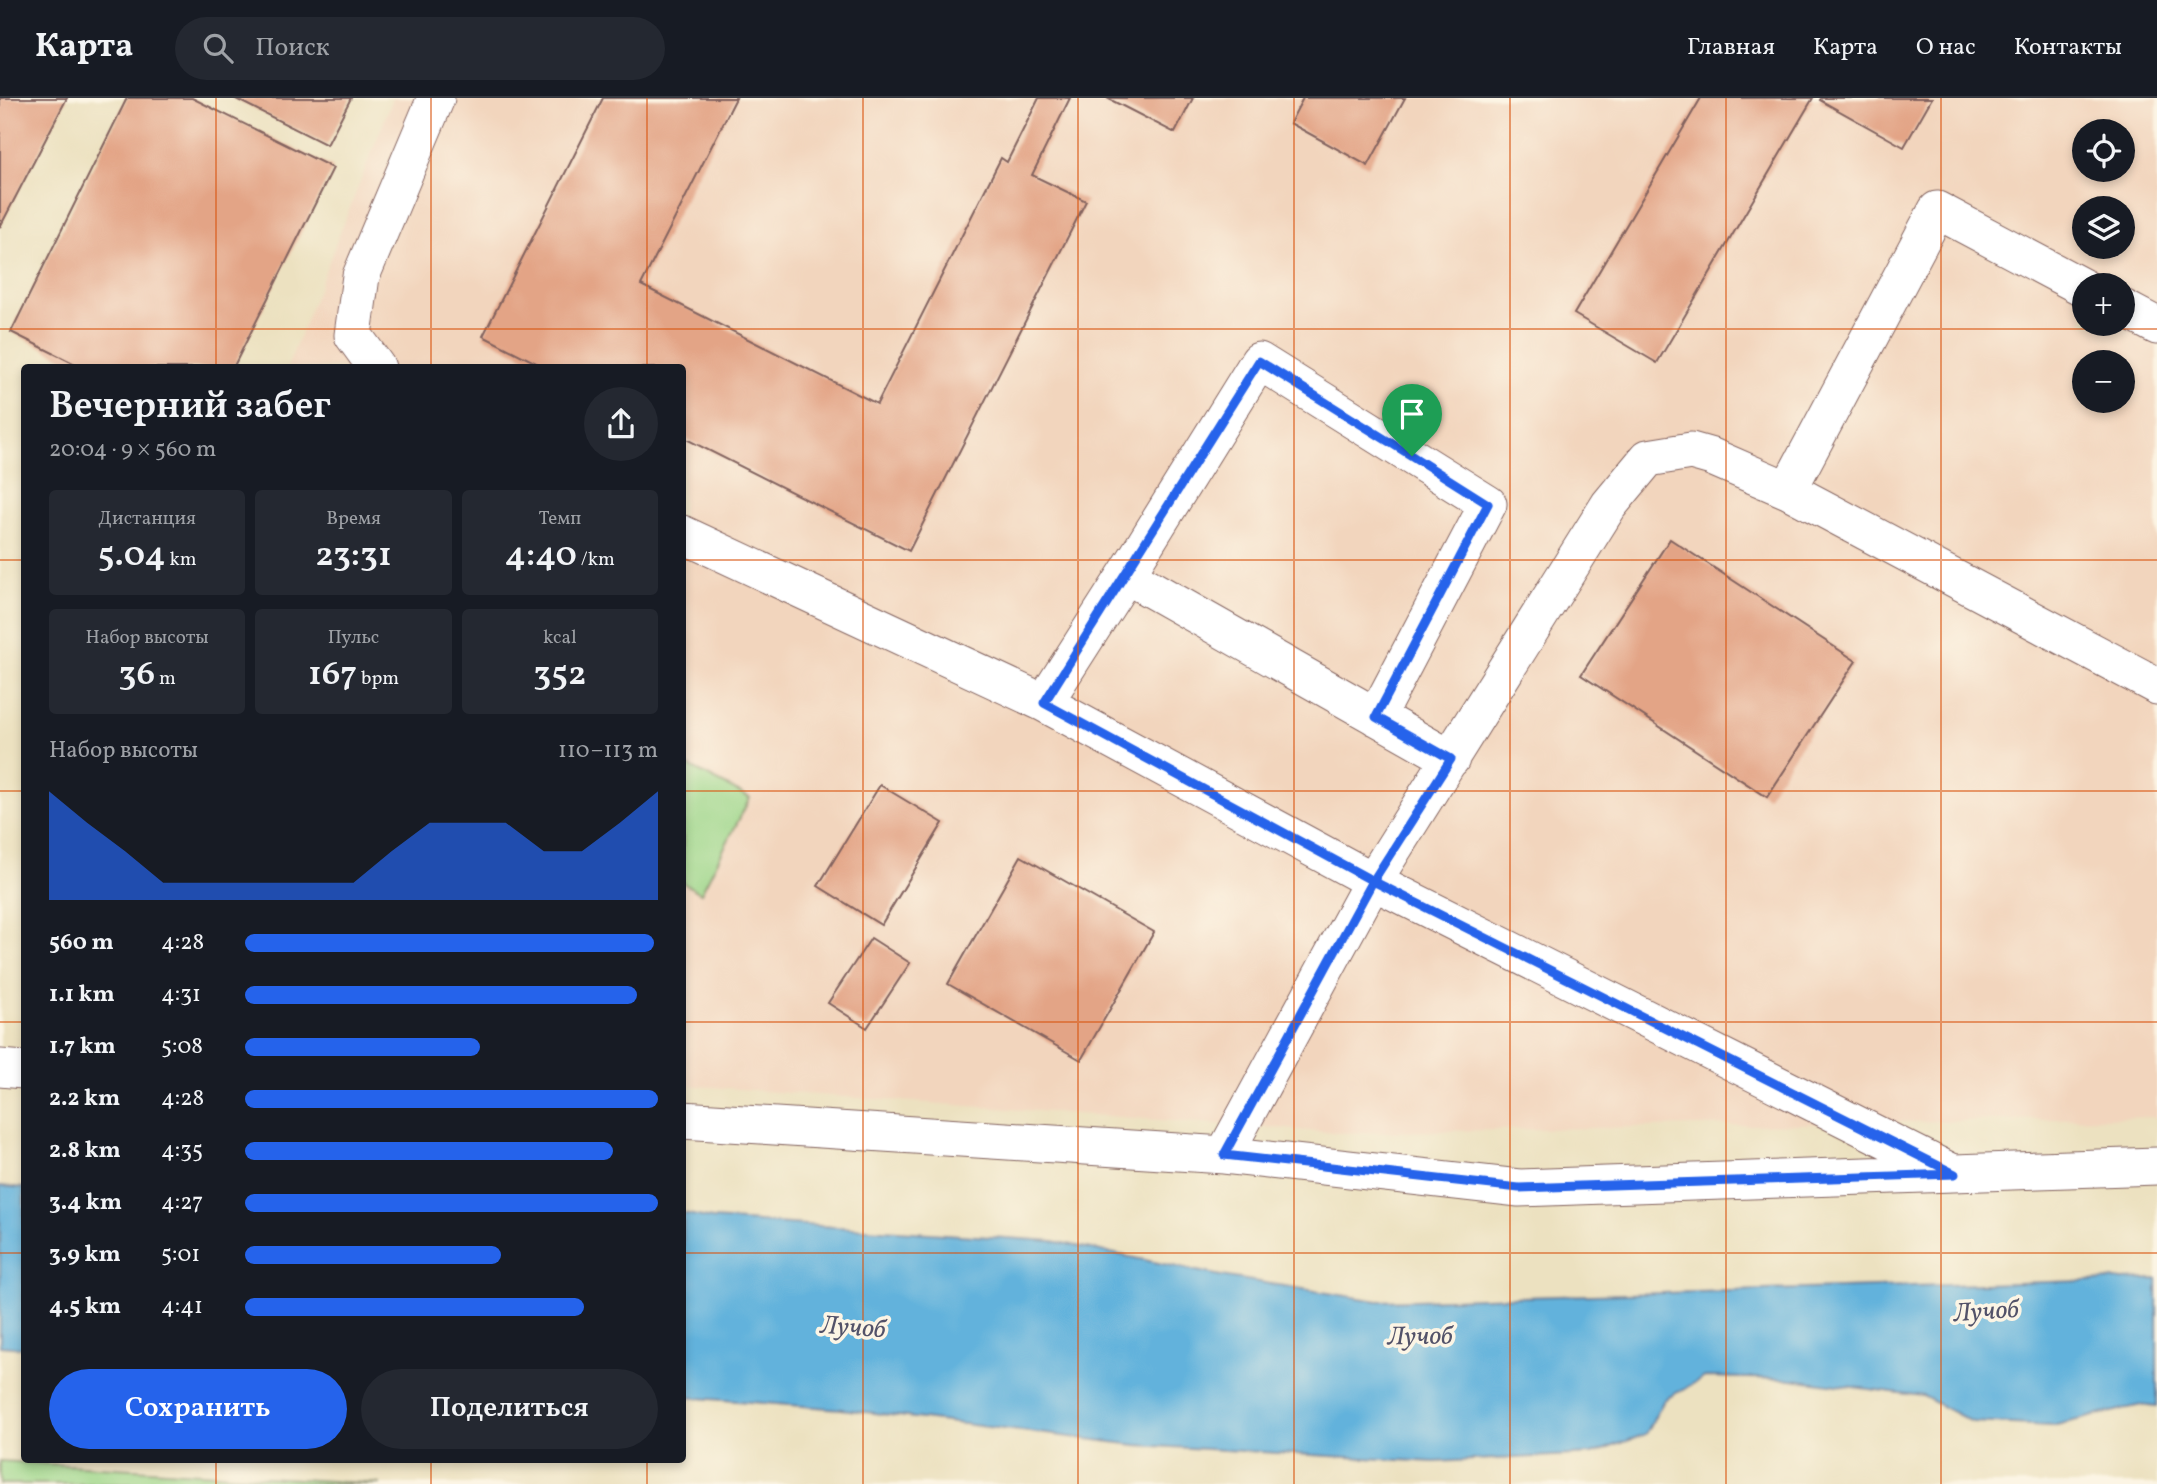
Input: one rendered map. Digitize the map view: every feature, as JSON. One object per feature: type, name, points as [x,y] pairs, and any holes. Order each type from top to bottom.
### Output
[{"type":"lane","points":[[374,364],[353,335],[361,276],[436,98]]},
{"type":"lane","points":[[1788,490],[1937,210],[2072,282]]},
{"type":"lane","points":[[2135,314],[2157,326]]},
{"type":"lane","points":[[1044,703],[1259,361],[1488,504],[1376,717]]},
{"type":"lane","points":[[1224,1155],[1373,881],[1609,505],[1648,458],[1691,451],[1712,457],[1788,490],[2157,686]]},
{"type":"lane","points":[[686,536],[1044,703],[1373,881],[1955,1174]]},
{"type":"lane","points":[[1126,575],[1451,759]]},
{"type":"lane","points":[[0,1068],[21,1070]]},
{"type":"lane","points":[[686,1120],[1224,1155],[1519,1188],[2157,1166]]},
{"type":"shaded area","points":[[393,98],[2157,98],[2157,1117],[1338,1133],[686,1085],[686,364],[289,364]]},
{"type":"green space","points":[[686,765],[750,798],[701,893],[686,885]]},
{"type":"green space","points":[[0,1461],[381,1484],[0,1484]]},
{"type":"water","points":[[0,1186],[21,1188],[21,1348],[0,1346]]},
{"type":"water","name":"Лучоб","points":[[686,1214],[712,1219],[1053,1241],[1221,1276],[1378,1301],[2157,1279],[2157,1407],[2141,1405],[2052,1426],[1972,1422],[1923,1396],[1791,1379],[1705,1377],[1664,1400],[1646,1434],[1592,1454],[1434,1462],[1136,1445],[841,1409],[686,1397]]},
{"type":"building","points":[[0,98],[67,98],[0,227]]},
{"type":"building","points":[[127,98],[192,98],[333,168],[235,364],[75,364],[11,332]]},
{"type":"building","points":[[234,98],[351,98],[327,145]]},
{"type":"building","points":[[603,98],[736,98],[641,285],[877,404],[1001,158],[1007,162],[1039,98],[1070,98],[1032,175],[1086,201],[909,551],[686,439],[686,364],[538,364],[483,336]]},
{"type":"building","points":[[1107,98],[1193,98],[1175,133]]},
{"type":"building","points":[[1303,98],[1405,98],[1368,166],[1290,123]]},
{"type":"building","points":[[1701,98],[1813,98],[1657,363],[1574,314]]},
{"type":"building","points":[[1932,98],[1904,147],[1820,100]]},
{"type":"building","points":[[1670,539],[1856,661],[1767,797],[1581,675]]},
{"type":"building","points":[[880,785],[943,823],[881,925],[818,886]]},
{"type":"building","points":[[1021,856],[1154,932],[1081,1060],[948,984]]},
{"type":"building","points":[[871,938],[910,963],[867,1028],[828,1003]]},
{"type":"route","points":[[1412,456],[1259,361],[1044,703],[1373,881],[1224,1155],[1519,1188],[1955,1174],[1373,881],[1451,759],[1376,717],[1488,504],[1412,456]]}]
